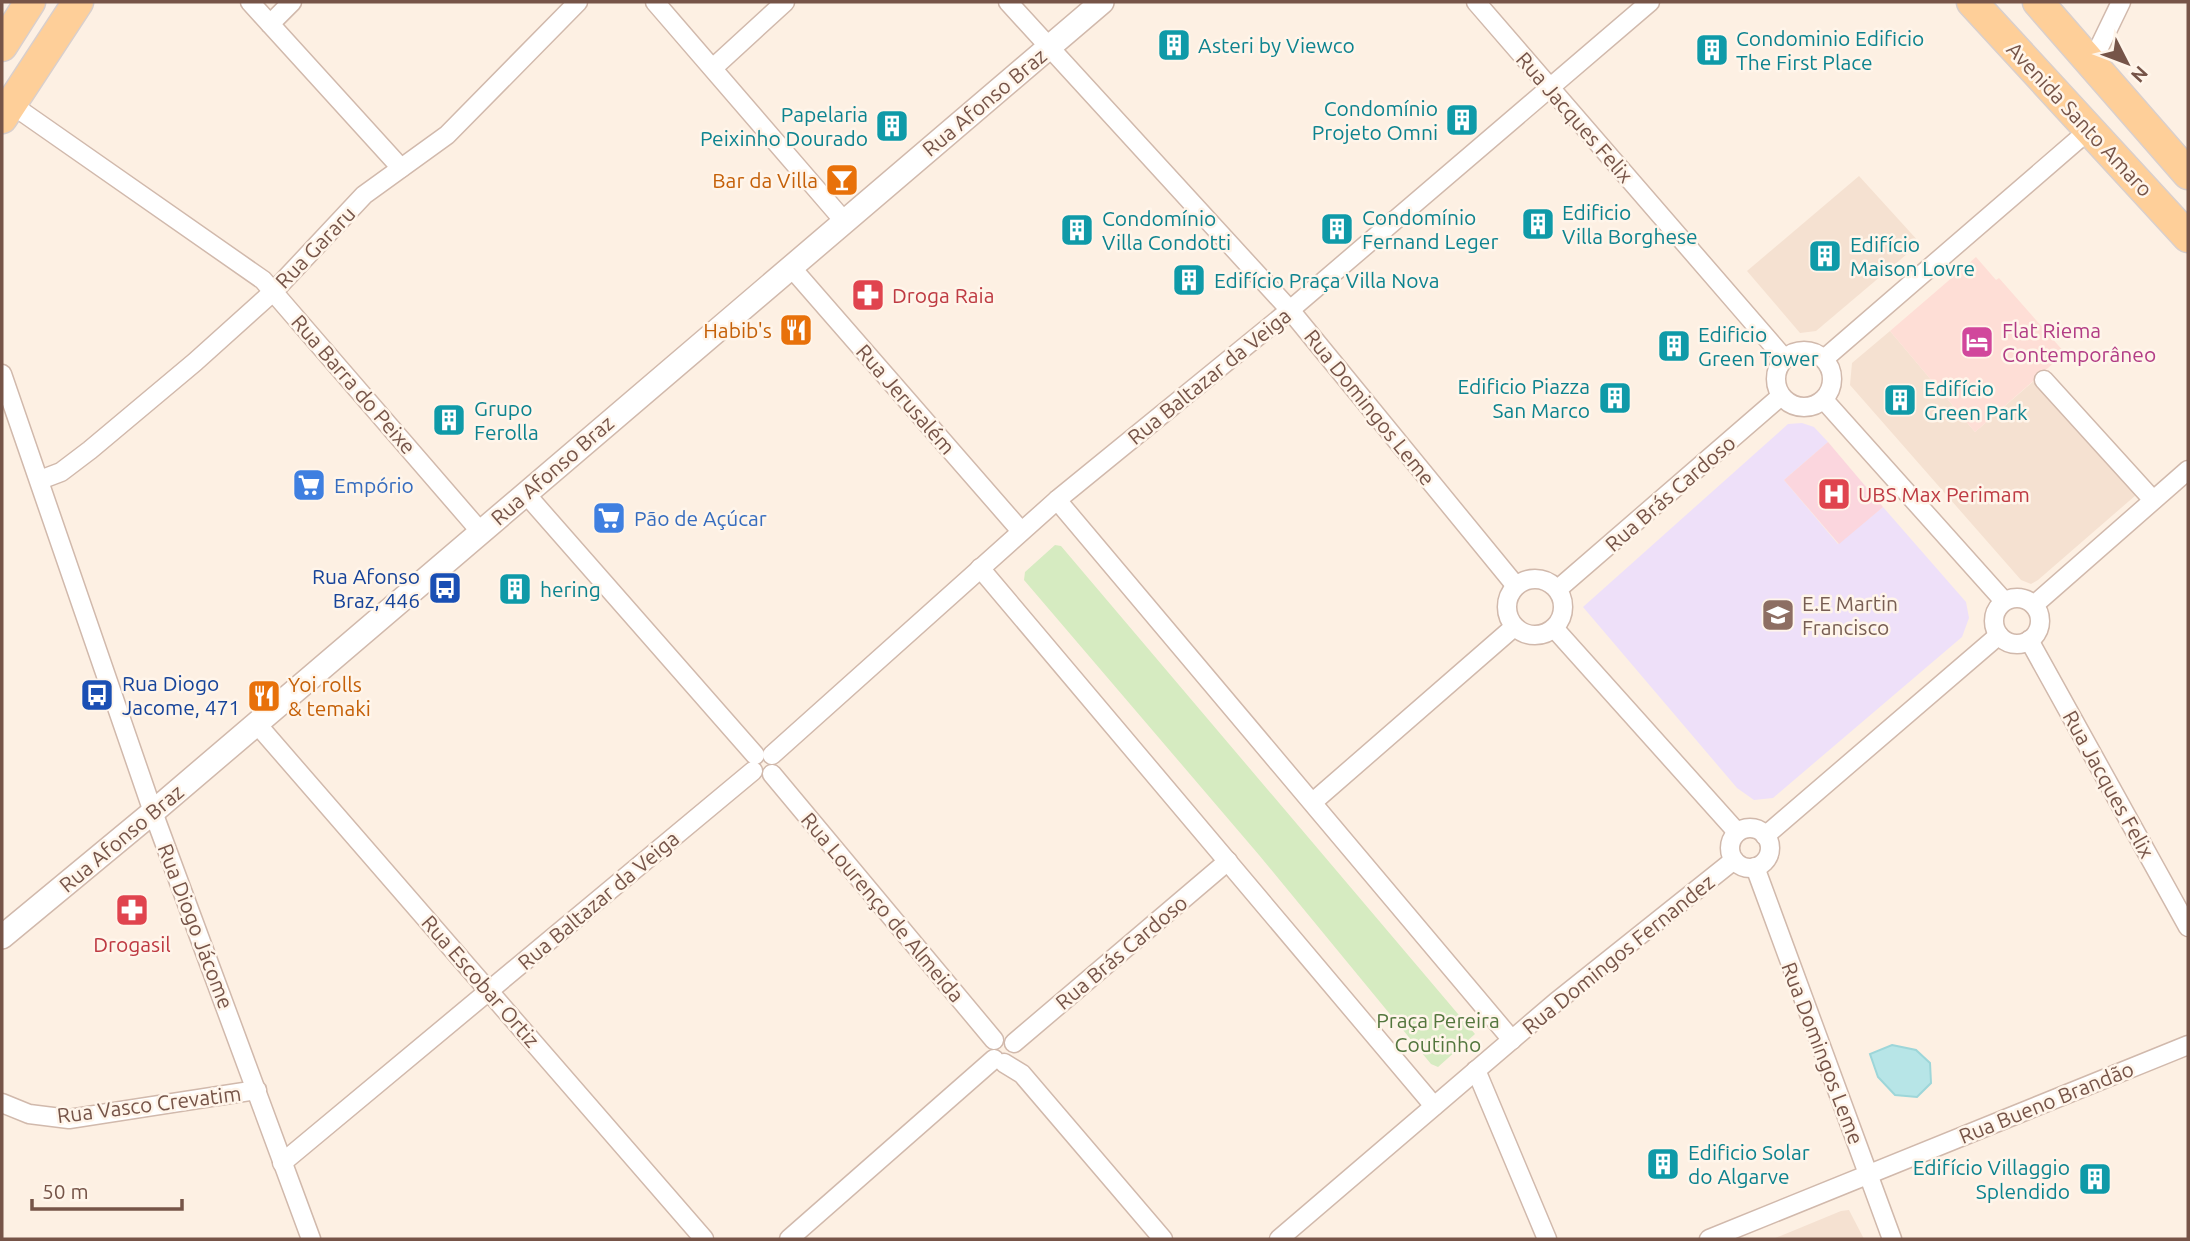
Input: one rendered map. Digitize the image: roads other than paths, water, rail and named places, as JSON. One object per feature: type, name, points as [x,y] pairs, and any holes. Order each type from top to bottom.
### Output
[{"type":"main road","points":[[2,46],[30,2]]},
{"type":"main road","points":[[7,111],[78,2]]},
{"type":"main road","name":"Avenida Santo Amaro","points":[[1972,2],[2188,237]]},
{"type":"main road","name":"Avenida Santo Amaro","points":[[2038,2],[2188,174]]},
{"type":"street","points":[[250,2],[401,168]]},
{"type":"street","points":[[270,24],[292,2]]},
{"type":"street","name":"Rua Gararu","points":[[40,480],[61,472],[90,450],[195,362],[274,290],[364,195],[447,135],[578,2]]},
{"type":"street","points":[[655,2],[845,221]]},
{"type":"street","points":[[713,68],[785,2]]},
{"type":"street","name":"Rua Domingos Leme","points":[[1008,2],[1290,310],[1516,586]]},
{"type":"street","name":"Rua Afonso Braz","points":[[2,937],[153,812],[1102,2]]},
{"type":"street","name":"Rua Jacques Felix","points":[[1476,2],[1784,358]]},
{"type":"street","name":"Rua Baltazar da Veiga","points":[[282,1163],[760,760],[1057,500],[1290,310],[1650,2]]},
{"type":"street","points":[[2092,62],[2121,2]]},
{"type":"street","name":"Rua Barra do Peixe","points":[[7,111],[274,290],[480,531]]},
{"type":"street","points":[[1824,359],[2089,130]]},
{"type":"street","name":"Rua Jerusalém","points":[[790,267],[1021,531]]},
{"type":"street","points":[[1800,351],[1817,354],[1824,359],[1830,366],[1832,384],[1824,400],[1816,405],[1797,407],[1781,396],[1776,373],[1784,358],[1800,351]]},
{"type":"street","name":"Rua Diogo Jácome","points":[[2,374],[153,812],[311,1239]]},
{"type":"street","points":[[2044,380],[2153,500]]},
{"type":"street","name":"Rua Brás Cardoso","points":[[1558,589],[1781,396]]},
{"type":"street","points":[[1824,400],[2004,601]]},
{"type":"street","points":[[2034,605],[2188,470]]},
{"type":"street","points":[[525,493],[760,760]]},
{"type":"street","points":[[1057,500],[1512,1040]]},
{"type":"street","points":[[979,568],[1434,1106]]},
{"type":"street","points":[[1536,578],[1548,581],[1558,589],[1563,608],[1554,628],[1534,636],[1514,627],[1506,606],[1516,586],[1536,578]]},
{"type":"street","points":[[2016,597],[2034,605],[2039,623],[2029,640],[2016,644],[1999,635],[1995,629],[1995,614],[2004,601],[2016,597]]},
{"type":"street","points":[[1313,802],[1514,627]]},
{"type":"street","points":[[1554,628],[1737,832]]},
{"type":"street","points":[[1765,836],[1999,635]]},
{"type":"street","name":"Rua Jacques Felix","points":[[2029,640],[2188,927]]},
{"type":"street","name":"Rua Escobar Ortiz","points":[[256,723],[704,1239]]},
{"type":"street","name":"Rua Lourenço de Almeida","points":[[760,760],[776,768],[772,774],[995,1040],[990,1053],[1007,1054]]},
{"type":"street","points":[[1752,828],[1765,836],[1769,850],[1762,863],[1755,867],[1740,865],[1734,860],[1730,845],[1737,832],[1752,828]]},
{"type":"street","name":"Rua Domingos Fernandez","points":[[1279,1239],[1512,1040],[1734,860]]},
{"type":"street","name":"Rua Brás Cardoso","points":[[789,1239],[1228,861]]},
{"type":"street","name":"Rua Domingos Leme","points":[[1755,867],[1892,1239]]},
{"type":"street","name":"Rua Bueno Brandão","points":[[1709,1239],[2188,1045]]},
{"type":"street","points":[[1007,1054],[1163,1239]]},
{"type":"street","points":[[1476,1070],[1548,1239]]},
{"type":"street","name":"Rua Vasco Crevatim","points":[[2,1103],[29,1114],[69,1119],[257,1090]]},
{"type":"water","points":[[1892,1045],[1916,1050],[1930,1063],[1931,1083],[1917,1097],[1895,1095],[1878,1077],[1870,1054]]},
{"type":"place","name":"Asteri by Viewco","points":[[1174,45]]},
{"type":"place","name":"Condominio Edificio The First Place","points":[[1712,50]]},
{"type":"place","name":"Condomínio Projeto Omni","points":[[1462,120]]},
{"type":"place","name":"Papelaria Peixinho Dourado","points":[[892,126]]},
{"type":"place","name":"Bar da Villa","points":[[842,180]]},
{"type":"place","name":"Edificio Villa Borghese","points":[[1538,224]]},
{"type":"place","name":"Condomínio Fernand Leger","points":[[1337,229]]},
{"type":"place","name":"Condomínio Villa Condotti","points":[[1077,230]]},
{"type":"place","name":"Edifício Maison Lovre","points":[[1825,256]]},
{"type":"place","name":"Edifício Praça Villa Nova","points":[[1189,280]]},
{"type":"place","name":"Droga Raia","points":[[868,295]]},
{"type":"place","name":"Habib's","points":[[796,330]]},
{"type":"place","name":"Flat Riema Contemporâneo","points":[[1977,342]]},
{"type":"place","name":"Edificio Green Tower","points":[[1674,346]]},
{"type":"place","name":"Edificio Piazza San Marco","points":[[1615,398]]},
{"type":"place","name":"Edifício Green Park","points":[[1900,400]]},
{"type":"place","name":"Grupo Ferolla","points":[[449,420]]},
{"type":"place","name":"Empório","points":[[309,485]]},
{"type":"place","name":"UBS Max Perimam","points":[[1834,494]]},
{"type":"place","name":"Pão de Açúcar","points":[[609,518]]},
{"type":"place","name":"Rua Afonso Braz, 446","points":[[445,588]]},
{"type":"place","name":"hering","points":[[515,589]]},
{"type":"place","name":"E.E Martin Francisco","points":[[1778,615]]},
{"type":"place","name":"Rua Diogo Jacome, 471","points":[[97,695]]},
{"type":"place","name":"Yoi rolls & temaki","points":[[264,696]]},
{"type":"place","name":"Drogasil","points":[[132,910]]},
{"type":"place","name":"Edificio Solar do Algarve","points":[[1663,1164]]},
{"type":"place","name":"Edifício Villaggio Splendido","points":[[2095,1179]]},
{"type":"park label","name":"Praça Pereira Coutinho","points":[[1438,1032]]}]
